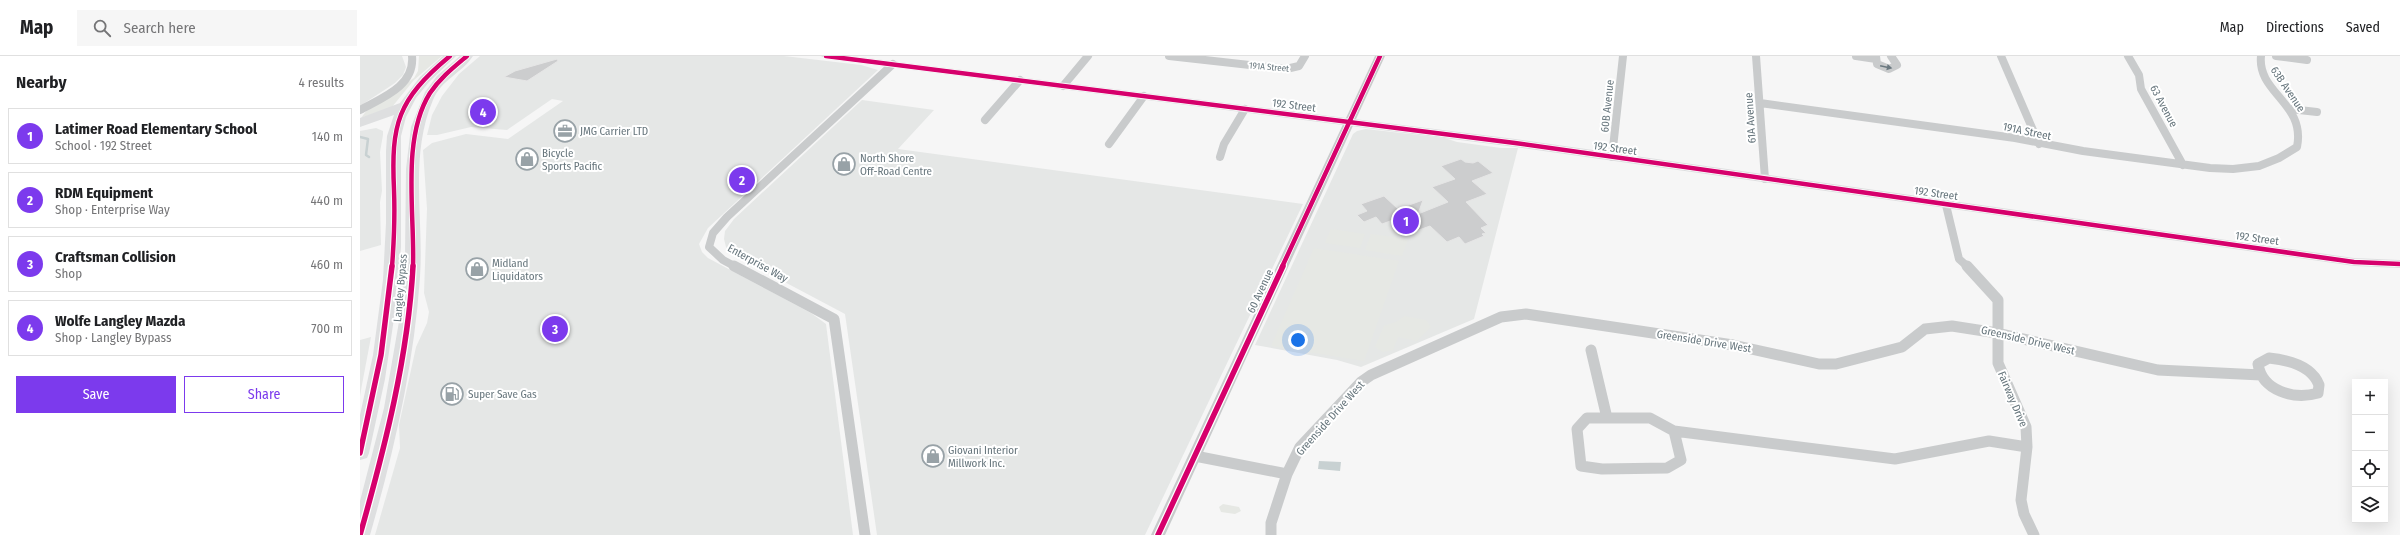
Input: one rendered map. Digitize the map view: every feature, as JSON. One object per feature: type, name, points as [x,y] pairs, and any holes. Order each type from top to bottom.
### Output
[{"type":"highway","name":"Langley Bypass","points":[[360,453],[377,381],[387,320],[393,243],[392,149],[396,129],[405,106],[421,83],[450,56]]},
{"type":"highway","name":"Langley Bypass","points":[[360,535],[394,403],[408,315],[412,274],[413,163],[419,119],[424,104],[437,85],[467,56]]},
{"type":"highway","points":[[360,123],[405,106]]},
{"type":"highway","points":[[360,128],[390,125],[396,129]]},
{"type":"main road","name":"192 Street","points":[[826,56],[1245,108],[1612,157],[2354,262],[2400,264]]},
{"type":"street","points":[[360,110],[397,87],[407,78],[413,69],[412,56]]},
{"type":"street","points":[[1063,86],[1088,56]]},
{"type":"street","name":"191A Street","points":[[1169,56],[1286,69],[1296,68],[1305,56]]},
{"type":"street","name":"60 Avenue","points":[[1158,535],[1380,56]]},
{"type":"street","name":"60B Avenue","points":[[1612,157],[1623,56]]},
{"type":"street","name":"61A Avenue","points":[[1756,56],[1765,179]]},
{"type":"street","points":[[1856,56],[1876,57],[1879,66],[1892,69],[1897,66],[1891,56]]},
{"type":"street","points":[[2001,56],[2039,144]]},
{"type":"street","name":"63 Avenue","points":[[2128,56],[2139,75],[2141,89],[2183,165]]},
{"type":"street","name":"63B Avenue","points":[[2261,56],[2260,64],[2262,72],[2290,109],[2297,123],[2299,136],[2297,147],[2288,154]]},
{"type":"street","name":"63B Avenue","points":[[2276,56],[2307,60]]},
{"type":"street","name":"Enterprise Way","points":[[864,535],[834,319],[723,260],[709,247],[712,233],[727,217],[893,64]]},
{"type":"street","points":[[985,120],[1020,80]]},
{"type":"street","points":[[1109,144],[1144,96]]},
{"type":"street","name":"191A Street","points":[[1760,103],[2016,138],[2039,144],[2183,165],[2218,168],[2245,168],[2276,161],[2288,154]]},
{"type":"street","points":[[1220,157],[1224,144],[1245,108]]},
{"type":"street","points":[[2290,109],[2317,112]]},
{"type":"street","name":"Fairway Drive","points":[[1946,205],[1959,259],[1980,278],[1998,300],[1997,333],[2000,372],[2022,415],[2026,427],[2027,447],[2021,500],[2024,514],[2034,535]]},
{"type":"street","name":"Greenside Drive West","points":[[1271,535],[1271,523],[1287,474],[1300,448],[1361,382],[1371,375],[1501,317],[1512,315],[1544,315],[1733,345],[1818,364],[1836,364],[1852,361],[1902,347],[1925,329],[1938,326],[1975,328],[2158,370],[2261,375]]},
{"type":"street","points":[[1591,350],[1607,418]]},
{"type":"street","points":[[2277,358],[2293,362],[2307,369],[2319,382],[2320,388],[2318,393],[2313,396],[2295,396],[2275,388],[2261,375],[2258,364],[2262,360],[2277,358]]},
{"type":"street","points":[[1674,431],[1681,460],[1667,468],[1602,469],[1581,466],[1577,429],[1587,418],[1650,418],[1674,431],[1895,459],[1989,441],[2027,447]]},
{"type":"street","points":[[1195,456],[1287,474]]},
{"type":"shaded area","points":[[360,56],[402,56],[406,67],[403,75],[395,83],[360,106]]},
{"type":"shaded area","points":[[419,56],[442,56],[414,80],[392,107],[361,118],[367,110],[414,78],[418,71]]},
{"type":"shaded area","points":[[480,56],[784,56],[861,65],[878,70],[708,228],[699,244],[702,252],[708,258],[811,313],[826,324],[853,535],[375,535],[400,448],[399,425],[416,347],[427,323],[429,312],[424,293],[427,209],[423,150],[432,143],[466,134],[508,139],[563,101],[552,99],[507,130],[471,127],[437,135],[427,135],[432,115],[442,96],[459,74]]},
{"type":"shaded area","points":[[862,100],[934,110],[898,149],[1303,204],[1145,535],[877,535],[845,314],[732,254],[726,247],[724,239],[725,231],[734,219]]},
{"type":"shaded area","points":[[376,128],[383,131],[380,152],[382,191],[380,202],[381,245],[360,251],[360,131]]},
{"type":"shaded area","points":[[1366,129],[1445,138],[1457,142],[1501,148],[1518,148],[1474,319],[1361,367],[1337,360],[1255,345],[1353,134],[1357,131]]},
{"type":"shaded area","points":[[1331,229],[1365,234],[1360,248],[1325,243]]},
{"type":"shaded area","points":[[1371,234],[1408,239],[1402,256],[1365,250]]},
{"type":"shaded area","points":[[1314,248],[1399,261],[1364,361],[1271,346]]},
{"type":"shaded area","points":[[1404,316],[1426,320],[1431,327],[1417,341],[1398,337],[1393,350],[1383,352],[1375,347],[1384,326],[1398,321]]},
{"type":"shaded area","points":[[371,337],[361,390],[360,396],[360,340]]},
{"type":"shaded area","points":[[1319,461],[1341,462],[1340,471],[1318,469]]},
{"type":"shaded area","points":[[1223,504],[1239,507],[1241,511],[1235,514],[1221,512],[1219,507]]},
{"type":"building","points":[[557,59],[558,61],[527,81],[504,77],[515,71]]},
{"type":"building","points":[[1461,159],[1465,162],[1473,163],[1478,161],[1493,173],[1472,181],[1487,194],[1466,202],[1488,225],[1481,228],[1486,233],[1482,234],[1484,236],[1465,244],[1459,237],[1447,242],[1430,226],[1408,234],[1393,220],[1382,224],[1376,217],[1364,222],[1357,215],[1367,211],[1361,204],[1384,196],[1398,209],[1423,200],[1418,214],[1448,202],[1432,187],[1455,179],[1441,166]]},
{"type":"waterway","points":[[360,137],[368,139],[366,155],[369,157]]},
{"type":"cycle path","points":[[360,453],[385,330],[391,280],[394,191],[392,159],[394,136],[404,107],[410,97],[424,79],[450,56]]},
{"type":"cycle path","points":[[360,535],[378,472],[393,408],[409,310],[413,256],[412,191],[414,148],[418,127],[424,106],[431,92],[442,78],[467,56]]},
{"type":"cycle path","points":[[826,56],[1515,143],[2354,262],[2400,264]]},
{"type":"cycle path","points":[[1158,535],[1380,56]]},
{"type":"place","name":"Wolfe Langley Mazda","points":[[483,112]]},
{"type":"place","name":"JMG Carrier LTD","points":[[565,131]]},
{"type":"place","name":"Bicycle Sports Pacific","points":[[527,159]]},
{"type":"place","name":"North Shore Off-Road Centre","points":[[844,164]]},
{"type":"place","name":"RDM Equipment","points":[[742,180]]},
{"type":"place","name":"Latimer Road Elementary School","points":[[1406,221]]},
{"type":"place","name":"Midland Liquidators","points":[[477,269]]},
{"type":"place","name":"Craftsman Collision","points":[[555,329]]},
{"type":"place","name":"Super Save Gas","points":[[452,394]]},
{"type":"place","name":"Giovani Interior Millwork Inc.","points":[[933,456]]}]
